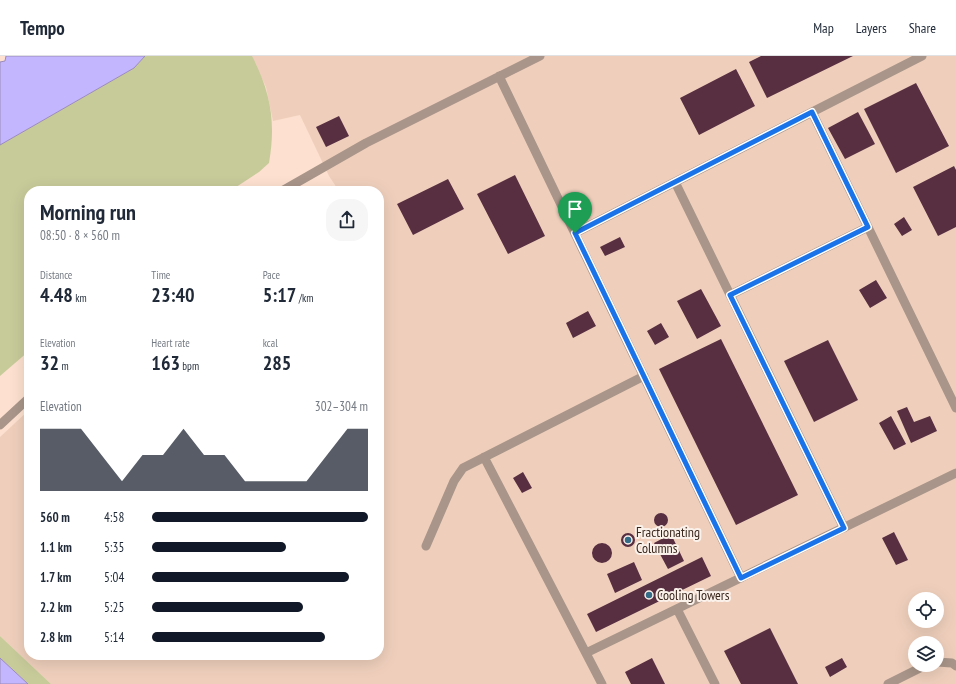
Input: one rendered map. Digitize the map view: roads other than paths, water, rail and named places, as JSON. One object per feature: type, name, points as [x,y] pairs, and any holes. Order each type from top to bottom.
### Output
[{"type":"lane","points":[[291,186],[366,143],[540,56]]},
{"type":"lane","points":[[575,233],[922,56]]},
{"type":"lane","points":[[499,76],[741,578]]},
{"type":"lane","points":[[812,112],[956,408]]},
{"type":"lane","points":[[675,182],[844,528]]},
{"type":"lane","points":[[730,295],[868,227]]},
{"type":"lane","points":[[426,546],[458,474],[471,463],[644,376]]},
{"type":"lane","points":[[0,425],[24,403]]},
{"type":"lane","points":[[484,457],[602,684]]},
{"type":"lane","points":[[586,653],[956,473]]},
{"type":"lane","points":[[677,609],[715,684]]},
{"type":"lane","points":[[944,662],[952,663],[956,666]]},
{"type":"lane","points":[[888,684],[912,672]]},
{"type":"place","name":"Fractionating Columns","points":[[628,540]]},
{"type":"place","name":"Cooling Towers","points":[[649,595]]}]
